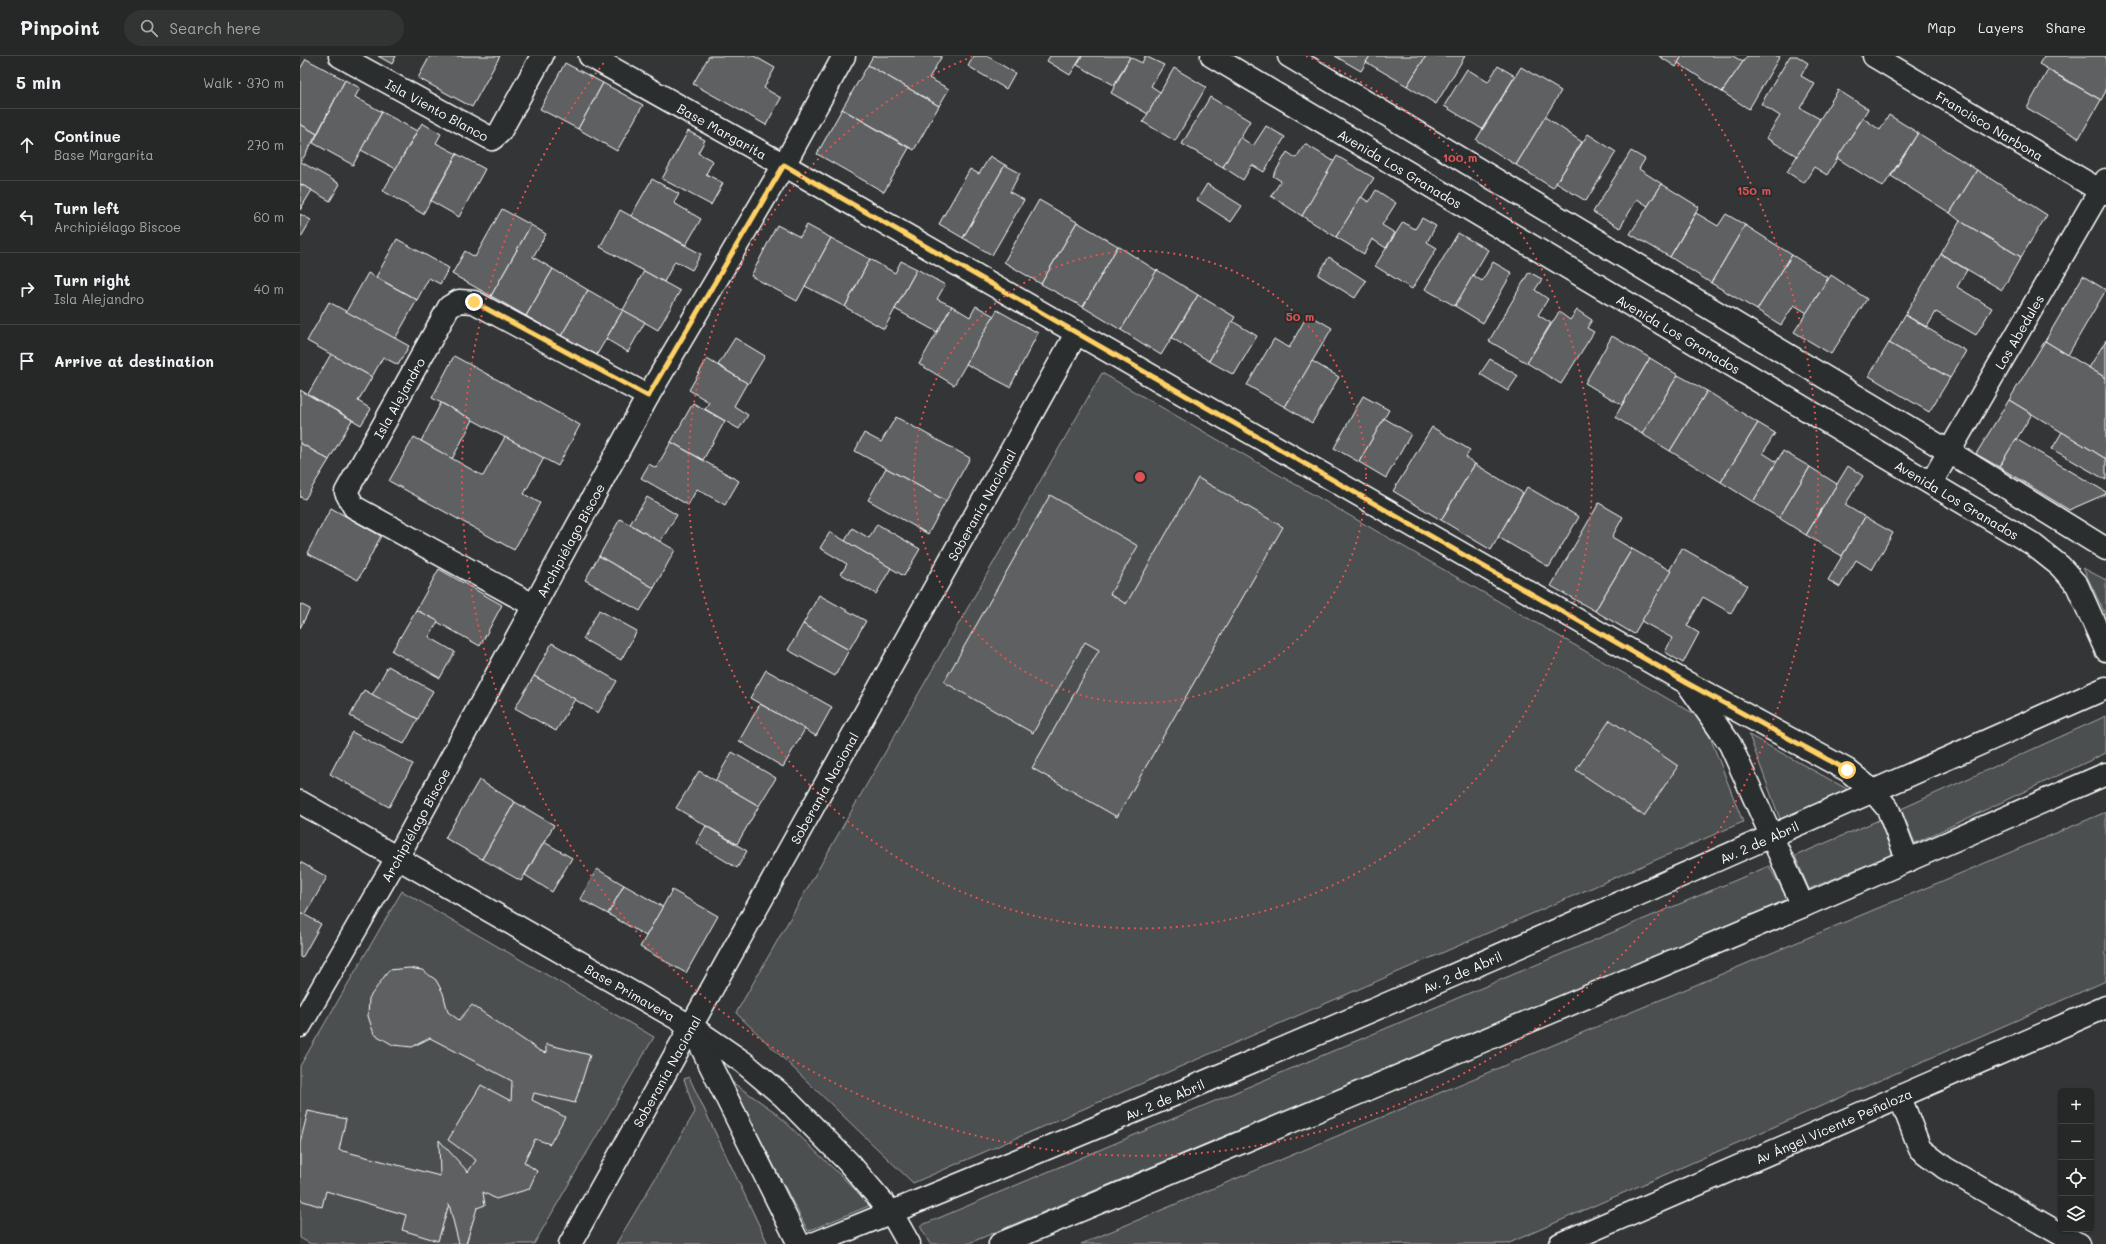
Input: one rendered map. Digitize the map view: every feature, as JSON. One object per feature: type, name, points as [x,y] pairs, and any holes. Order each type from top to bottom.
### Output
[{"type":"street","name":"Isla Viento Blanco","points":[[340,56],[492,139],[500,132],[542,56]]},
{"type":"street","name":"Base Margarita","points":[[590,56],[1077,332],[1687,683],[1847,770],[1873,791],[1888,809],[1908,861]]},
{"type":"street","name":"Archipiélago Biscoe","points":[[300,1026],[397,858],[533,605],[648,396],[784,165],[844,56]]},
{"type":"street","name":"Avenida Los Granados","points":[[1212,56],[1931,483],[2031,544],[2060,566],[2077,585],[2106,650]]},
{"type":"street","points":[[1289,56],[1948,451],[2106,549]]},
{"type":"street","name":"Francisco Narbona","points":[[1874,56],[2104,188]]},
{"type":"street","name":"Los Abedules","points":[[1931,483],[1948,451],[2104,188]]},
{"type":"street","name":"Isla Alejandro","points":[[533,605],[354,507],[346,492],[449,307],[459,300],[474,302],[648,396]]},
{"type":"street","name":"Soberanía Nacional","points":[[570,1244],[1077,332]]},
{"type":"street","name":"Base Margarita","points":[[1687,683],[1730,744],[1803,906]]},
{"type":"street","name":"Av. 2 de Abril","points":[[813,1244],[1139,1109],[1772,836],[2106,688]]},
{"type":"street","points":[[1000,1244],[1803,906],[2106,774]]},
{"type":"street","name":"Base Primavera","points":[[300,802],[692,1027],[744,1062],[783,1096],[849,1164],[892,1212],[909,1244]]},
{"type":"street","name":"Av Ángel Vicente Peñaloza","points":[[1560,1244],[2106,1007]]},
{"type":"street","points":[[692,1027],[799,1244]]},
{"type":"street","points":[[1900,1097],[1920,1149],[1945,1168],[2078,1244]]},
{"type":"shaded area","points":[[1102,373],[1703,719],[1743,822],[913,1183],[736,1013]]},
{"type":"shaded area","points":[[2083,568],[2106,580],[2106,616]]},
{"type":"shaded area","points":[[2106,716],[2106,753],[1915,843],[1901,809]]},
{"type":"shaded area","points":[[1749,735],[1847,789],[1781,822]]},
{"type":"shaded area","points":[[2106,812],[2106,981],[1507,1244],[1081,1244]]},
{"type":"shaded area","points":[[1879,820],[1893,854],[1809,889],[1795,856]]},
{"type":"shaded area","points":[[1769,866],[1788,900],[967,1244],[930,1244],[920,1226]]},
{"type":"shaded area","points":[[402,891],[654,1037],[534,1244],[311,1244],[300,1238],[300,1066]]},
{"type":"shaded area","points":[[689,1077],[768,1244],[616,1244],[695,1112],[684,1079]]},
{"type":"shaded area","points":[[729,1080],[775,1112],[871,1205],[808,1231]]},
{"type":"building","points":[[378,56],[396,56],[392,64]]},
{"type":"building","points":[[430,56],[500,56],[472,107],[418,78]]},
{"type":"building","points":[[709,56],[754,56],[775,68],[764,88],[781,98],[766,125],[693,84]]},
{"type":"building","points":[[873,56],[942,56],[929,78],[949,89],[939,106],[868,65]]},
{"type":"building","points":[[974,56],[987,56],[1015,73],[1006,89],[968,66]]},
{"type":"building","points":[[1050,56],[1082,56],[1070,75],[1047,61]]},
{"type":"building","points":[[1082,56],[1130,57],[1114,85],[1077,65]]},
{"type":"building","points":[[1145,56],[1164,65],[1151,86],[1160,92],[1148,114],[1111,93],[1130,57],[1142,63]]},
{"type":"building","points":[[1335,56],[1370,56],[1361,71]]},
{"type":"building","points":[[1370,56],[1426,56],[1407,86],[1366,62]]},
{"type":"building","points":[[1426,56],[1465,56],[1436,104],[1407,86]]},
{"type":"building","points":[[1659,56],[1682,56],[1676,67]]},
{"type":"building","points":[[1682,56],[1733,56],[1743,62],[1722,92],[1678,63]]},
{"type":"building","points":[[1747,56],[1780,56],[1749,109],[1722,92]]},
{"type":"building","points":[[1790,56],[1797,56],[1808,63],[1801,76],[1815,84],[1800,108],[1820,119],[1797,156],[1766,138],[1780,116],[1761,104]]},
{"type":"building","points":[[2044,56],[2106,56],[2106,91],[2101,100],[2039,64]]},
{"type":"building","points":[[306,59],[345,80],[317,134],[300,124],[300,69]]},
{"type":"building","points":[[565,63],[603,83],[578,129],[540,109]]},
{"type":"building","points":[[868,65],[939,106],[914,150],[842,109]]},
{"type":"building","points":[[1498,66],[1515,76],[1482,129],[1444,106],[1467,69],[1488,82]]},
{"type":"building","points":[[1521,67],[1561,91],[1516,165],[1476,140]]},
{"type":"building","points":[[1174,68],[1206,87],[1175,141],[1143,122]]},
{"type":"building","points":[[2048,70],[2101,100],[2079,138],[2027,108]]},
{"type":"building","points":[[345,80],[360,88],[355,97],[382,112],[353,165],[313,143]]},
{"type":"building","points":[[603,83],[643,105],[617,151],[578,129]]},
{"type":"building","points":[[1838,90],[1868,109],[1827,175],[1814,167],[1804,183],[1787,172]]},
{"type":"building","points":[[1210,97],[1250,121],[1223,167],[1182,144]]},
{"type":"building","points":[[842,109],[909,148],[884,192],[817,154]]},
{"type":"building","points":[[382,112],[417,131],[396,169],[361,150]]},
{"type":"building","points":[[1889,115],[1918,133],[1883,187],[1837,158],[1863,118],[1880,130]]},
{"type":"building","points":[[1545,117],[1582,142],[1553,188],[1516,165]]},
{"type":"building","points":[[422,123],[441,134],[436,143],[457,154],[423,214],[383,191]]},
{"type":"building","points":[[300,124],[317,134],[301,162],[340,184],[330,201],[300,184]]},
{"type":"building","points":[[1266,126],[1285,137],[1264,172],[1252,165],[1243,180],[1223,167],[1240,137],[1253,146]]},
{"type":"building","points":[[688,131],[705,140],[698,153],[713,161],[706,174],[723,183],[711,205],[662,179]]},
{"type":"building","points":[[1918,133],[1977,170],[1950,213],[1891,176]]},
{"type":"building","points":[[1588,134],[1616,152],[1586,201],[1556,183]]},
{"type":"building","points":[[1305,144],[1335,162],[1302,216],[1271,196],[1281,181],[1273,176],[1287,152],[1296,158]]},
{"type":"building","points":[[1631,151],[1645,159],[1639,169],[1662,184],[1648,206],[1637,199],[1620,228],[1593,212]]},
{"type":"building","points":[[457,154],[485,169],[459,217],[431,201]]},
{"type":"building","points":[[990,156],[1005,165],[963,238],[939,224],[970,169],[979,174]]},
{"type":"building","points":[[1337,156],[1374,178],[1336,237],[1302,216]]},
{"type":"building","points":[[1005,165],[1020,173],[1010,192],[1024,200],[992,255],[963,238]]},
{"type":"building","points":[[1977,170],[2047,215],[2021,257],[1960,221],[1950,213]]},
{"type":"building","points":[[652,179],[679,194],[674,203],[701,219],[686,245],[631,216]]},
{"type":"building","points":[[300,184],[312,190],[300,210]]},
{"type":"building","points":[[1207,184],[1242,206],[1231,222],[1197,200]]},
{"type":"building","points":[[1662,184],[1699,207],[1670,257],[1630,234]]},
{"type":"building","points":[[1376,190],[1396,203],[1382,225],[1395,233],[1386,248],[1372,239],[1364,254],[1336,237],[1361,197],[1369,202]]},
{"type":"building","points":[[1039,200],[1077,222],[1041,284],[1004,262]]},
{"type":"building","points":[[502,209],[531,225],[491,296],[452,274],[465,251],[475,257]]},
{"type":"building","points":[[620,210],[701,254],[692,270],[675,261],[664,282],[600,247]]},
{"type":"building","points":[[1696,213],[1718,226],[1726,214],[1745,225],[1711,283],[1670,257]]},
{"type":"building","points":[[300,214],[311,220],[301,237],[300,237]]},
{"type":"building","points":[[1422,218],[1436,226],[1427,242],[1437,248],[1412,289],[1375,266],[1403,222],[1415,229]]},
{"type":"building","points":[[1960,221],[2021,257],[2002,290],[1941,254]]},
{"type":"building","points":[[1077,222],[1118,246],[1083,307],[1041,284]]},
{"type":"building","points":[[531,225],[546,234],[533,257],[553,269],[526,316],[491,296]]},
{"type":"building","points":[[777,225],[800,237],[807,225],[831,238],[797,301],[751,276]]},
{"type":"building","points":[[1745,225],[1792,255],[1757,310],[1711,283]]},
{"type":"building","points":[[1458,233],[1488,250],[1455,306],[1425,289]]},
{"type":"building","points":[[831,238],[870,259],[845,307],[805,286]]},
{"type":"building","points":[[397,239],[449,268],[440,284],[429,278],[417,300],[376,277]]},
{"type":"building","points":[[1118,246],[1157,271],[1121,330],[1083,307]]},
{"type":"building","points":[[1941,254],[1967,270],[1957,287],[1992,308],[1976,335],[1936,312],[1927,327],[1905,315]]},
{"type":"building","points":[[1792,255],[1828,278],[1807,313],[1794,305],[1781,325],[1757,310]]},
{"type":"building","points":[[1329,257],[1366,281],[1355,298],[1318,275]]},
{"type":"building","points":[[870,259],[895,273],[901,261],[917,269],[884,329],[845,307]]},
{"type":"building","points":[[1493,262],[1512,273],[1483,323],[1455,306],[1473,275],[1482,281]]},
{"type":"building","points":[[553,269],[588,290],[561,336],[526,316]]},
{"type":"building","points":[[917,269],[945,285],[937,299],[952,306],[937,332],[895,309]]},
{"type":"building","points":[[1157,270],[1198,295],[1161,355],[1121,330]]},
{"type":"building","points":[[644,271],[680,291],[658,330],[623,310]]},
{"type":"building","points":[[1529,272],[1542,279],[1535,290],[1548,299],[1538,315],[1551,323],[1527,363],[1489,341]]},
{"type":"building","points":[[368,273],[417,300],[395,339],[346,312]]},
{"type":"building","points":[[1831,275],[1867,299],[1831,354],[1794,332]]},
{"type":"building","points":[[2083,276],[2106,290],[2068,355],[2045,341]]},
{"type":"building","points":[[588,290],[623,310],[596,356],[561,336]]},
{"type":"building","points":[[1198,295],[1235,317],[1209,361],[1172,338]]},
{"type":"building","points":[[329,302],[409,346],[398,365],[383,357],[372,377],[307,341]]},
{"type":"building","points":[[952,306],[970,317],[976,306],[994,316],[954,385],[919,364]]},
{"type":"building","points":[[623,310],[645,322],[628,352],[606,339]]},
{"type":"building","points":[[997,310],[1038,333],[1010,387],[966,364]]},
{"type":"building","points":[[1577,310],[1592,320],[1587,328],[1594,332],[1561,384],[1527,363],[1559,312],[1570,320]]},
{"type":"building","points":[[1308,314],[1332,328],[1285,407],[1247,385],[1274,339],[1289,348]]},
{"type":"building","points":[[1905,315],[1966,351],[1950,378],[1889,343]]},
{"type":"building","points":[[1232,321],[1257,336],[1234,375],[1209,361]]},
{"type":"building","points":[[1612,336],[1650,358],[1622,405],[1585,383]]},
{"type":"building","points":[[735,338],[765,356],[748,384],[718,365]]},
{"type":"building","points":[[2106,340],[2106,378],[2089,368]]},
{"type":"building","points":[[2045,341],[2106,378],[2106,459],[2009,400]]},
{"type":"building","points":[[1889,343],[1950,378],[1929,412],[1869,376]]},
{"type":"building","points":[[331,354],[372,377],[358,401],[371,409],[361,425],[308,394]]},
{"type":"building","points":[[454,356],[580,425],[558,466],[432,398]]},
{"type":"building","points":[[1650,358],[1678,375],[1642,434],[1615,417]]},
{"type":"building","points":[[707,359],[747,383],[734,406],[748,415],[739,429],[705,409],[709,402],[689,390]]},
{"type":"building","points":[[1490,359],[1518,376],[1508,391],[1480,374]]},
{"type":"building","points":[[1312,361],[1339,377],[1312,423],[1285,407]]},
{"type":"building","points":[[1678,375],[1707,391],[1670,451],[1642,434]]},
{"type":"building","points":[[300,390],[352,420],[329,460],[300,443]]},
{"type":"building","points":[[1707,391],[1758,423],[1721,482],[1670,451]]},
{"type":"building","points":[[1363,396],[1389,410],[1359,462],[1334,448]]},
{"type":"building","points":[[2009,400],[2032,414],[1999,467],[1976,454]]},
{"type":"building","points":[[441,403],[473,420],[452,459],[421,441]]},
{"type":"building","points":[[693,403],[725,421],[703,460],[671,442]]},
{"type":"building","points":[[896,417],[970,458],[946,501],[855,451],[864,433],[881,442]]},
{"type":"building","points":[[1384,418],[1411,434],[1386,478],[1359,462]]},
{"type":"building","points":[[1758,423],[1775,433],[1763,453],[1777,462],[1753,502],[1721,482]]},
{"type":"building","points":[[1432,427],[1470,450],[1466,457],[1475,464],[1441,520],[1393,491]]},
{"type":"building","points":[[2062,432],[2106,459],[2106,480],[2052,449]]},
{"type":"building","points":[[414,437],[483,476],[505,437],[544,458],[524,494],[540,503],[514,550],[389,481]]},
{"type":"building","points":[[2016,439],[2106,492],[2106,494],[2069,510],[1999,467]]},
{"type":"building","points":[[671,442],[739,481],[725,505],[697,489],[688,505],[641,478],[649,464],[656,468]]},
{"type":"building","points":[[300,443],[329,460],[305,499],[300,497]]},
{"type":"building","points":[[1783,451],[1810,467],[1779,518],[1753,502]]},
{"type":"building","points":[[1475,464],[1523,493],[1491,550],[1441,520]]},
{"type":"building","points":[[1848,466],[1863,476],[1845,505],[1865,517],[1842,556],[1806,535]]},
{"type":"building","points":[[1810,467],[1837,484],[1806,535],[1779,518]]},
{"type":"building","points":[[886,468],[946,501],[928,534],[868,500]]},
{"type":"building","points":[[1198,478],[1283,527],[1117,817],[1032,768],[1099,650],[1085,642],[1033,733],[944,682],[1050,495],[1138,546],[1110,594],[1126,604]]},
{"type":"building","points":[[1527,487],[1579,517],[1549,567],[1498,537]]},
{"type":"building","points":[[647,497],[677,515],[660,542],[630,524]]},
{"type":"building","points":[[1599,503],[1623,517],[1612,537],[1632,549],[1595,611],[1551,586]]},
{"type":"building","points":[[331,508],[381,536],[358,580],[307,553]]},
{"type":"building","points":[[1865,517],[1893,533],[1872,570],[1856,560],[1840,587],[1828,580]]},
{"type":"building","points":[[620,519],[675,550],[654,588],[599,556]]},
{"type":"building","points":[[877,524],[920,549],[904,576],[845,541],[852,528],[869,538]]},
{"type":"building","points":[[830,532],[891,568],[876,594],[841,574],[847,564],[820,548]]},
{"type":"building","points":[[1682,548],[1747,585],[1731,613],[1703,597],[1687,626],[1699,633],[1683,663],[1665,652],[1672,638],[1641,621]]},
{"type":"building","points":[[1632,549],[1671,571],[1634,634],[1595,611]]},
{"type":"building","points":[[599,556],[654,588],[640,611],[585,580]]},
{"type":"building","points":[[439,569],[502,605],[480,646],[416,610]]},
{"type":"building","points":[[819,595],[866,621],[849,650],[803,624]]},
{"type":"building","points":[[300,604],[310,609],[300,628]]},
{"type":"building","points":[[416,610],[438,621],[429,637],[455,652],[440,678],[392,651]]},
{"type":"building","points":[[599,610],[637,631],[621,660],[583,639]]},
{"type":"building","points":[[803,624],[849,650],[835,676],[788,650]]},
{"type":"building","points":[[552,643],[617,681],[598,713],[534,676]]},
{"type":"building","points":[[388,666],[433,691],[418,719],[372,695]]},
{"type":"building","points":[[766,670],[832,707],[816,736],[750,698]]},
{"type":"building","points":[[534,676],[575,699],[556,731],[515,708]]},
{"type":"building","points":[[364,690],[418,719],[404,744],[350,716]]},
{"type":"building","points":[[760,704],[805,729],[783,767],[739,741]]},
{"type":"building","points":[[1610,720],[1678,766],[1644,816],[1576,770]]},
{"type":"building","points":[[352,732],[413,764],[389,807],[330,774]]},
{"type":"building","points":[[732,752],[776,778],[759,806],[715,781]]},
{"type":"building","points":[[699,771],[759,806],[737,844],[676,808]]},
{"type":"building","points":[[479,780],[515,802],[482,859],[445,838]]},
{"type":"building","points":[[515,802],[554,825],[521,881],[482,859]]},
{"type":"building","points":[[706,826],[747,851],[737,868],[696,843]]},
{"type":"building","points":[[544,842],[572,858],[552,892],[525,875]]},
{"type":"building","points":[[300,862],[327,877],[305,915],[300,912]]},
{"type":"building","points":[[597,869],[624,885],[608,914],[580,899]]},
{"type":"building","points":[[624,885],[663,907],[646,936],[608,914]]},
{"type":"building","points":[[672,890],[718,916],[686,973],[640,947]]},
{"type":"building","points":[[300,912],[321,924],[302,958],[300,957]]},
{"type":"building","points":[[409,968],[422,970],[436,980],[443,993],[448,1012],[459,1020],[472,1005],[540,1051],[546,1053],[546,1044],[590,1055],[575,1103],[534,1093],[532,1100],[565,1117],[550,1144],[535,1139],[524,1162],[537,1171],[529,1189],[496,1199],[483,1192],[485,1205],[477,1208],[466,1244],[459,1244],[449,1204],[438,1241],[402,1230],[406,1215],[326,1191],[322,1207],[300,1200],[300,1143],[308,1111],[346,1119],[339,1150],[440,1176],[439,1140],[468,1172],[476,1160],[448,1140],[481,1085],[511,1101],[512,1081],[430,1038],[412,1047],[393,1045],[374,1034],[368,1016],[369,998],[389,970]]},
{"type":"route","points":[[474,302],[648,396],[784,165],[1687,683],[1847,770]]}]
